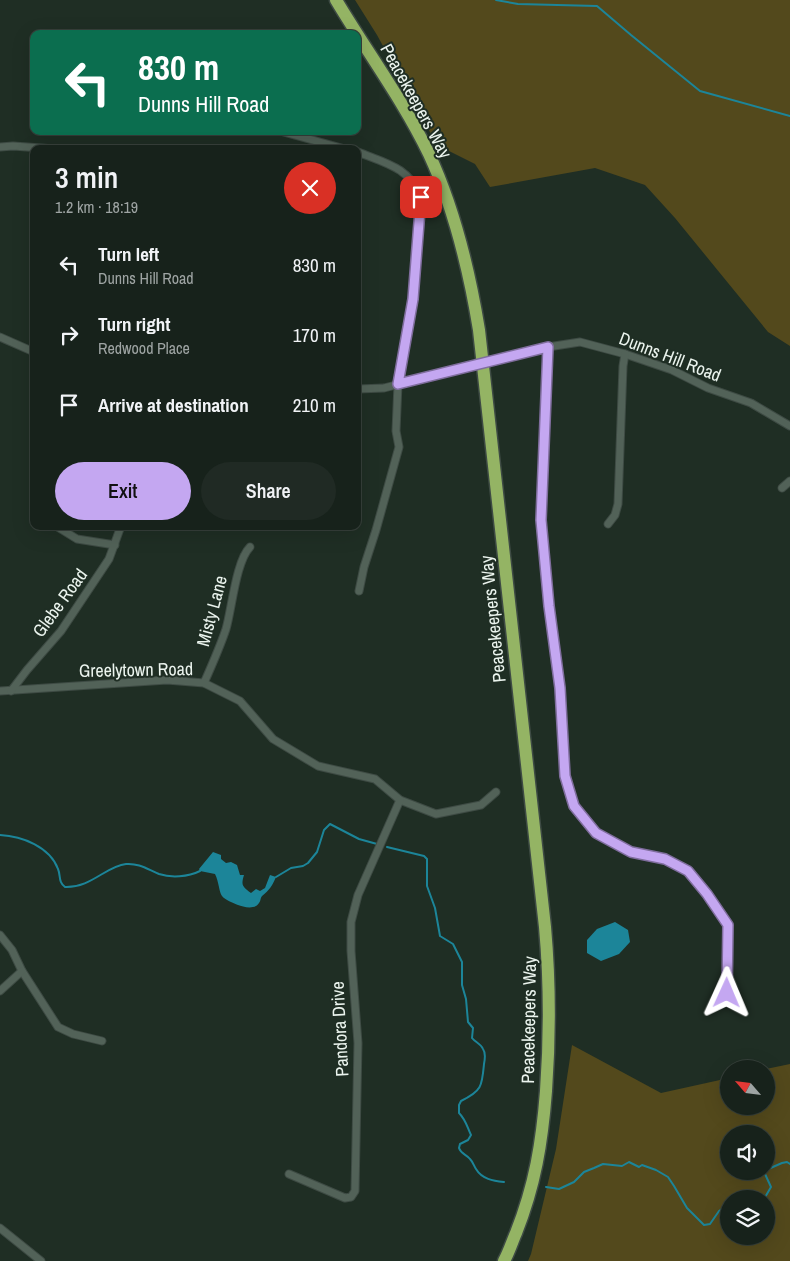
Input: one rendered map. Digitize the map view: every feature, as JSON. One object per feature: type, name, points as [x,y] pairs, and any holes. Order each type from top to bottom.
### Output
[{"type":"highway","name":"Peacekeepers Way","points":[[336,0],[356,30]]},
{"type":"highway","name":"Peacekeepers Way","points":[[361,38],[380,67],[429,154],[455,220],[462,245],[479,330],[545,927],[550,997],[543,1129],[538,1164],[530,1195],[505,1260]]},
{"type":"street","points":[[294,135],[331,145]]},
{"type":"street","points":[[0,147],[30,147]]},
{"type":"street","points":[[359,591],[398,447],[396,431],[398,384],[413,299],[421,197],[416,184],[407,174],[361,153]]},
{"type":"street","points":[[0,337],[30,350]]},
{"type":"street","name":"Dunns Hill Road","points":[[361,389],[384,388],[548,347],[580,342],[626,354],[672,370],[711,389],[747,401],[790,426]]},
{"type":"street","points":[[548,347],[541,520],[549,606],[560,688],[565,776],[574,806],[596,833],[631,852],[665,859],[688,871],[707,894],[728,925],[727,993]]},
{"type":"street","points":[[608,524],[616,515],[618,504],[623,366],[626,354]]},
{"type":"street","points":[[782,488],[790,481]]},
{"type":"street","points":[[62,530],[77,539],[116,545]]},
{"type":"street","name":"Glebe Road","points":[[11,691],[61,631],[109,559],[116,545],[120,530]]},
{"type":"street","name":"Misty Lane","points":[[204,683],[226,628],[240,564],[250,547]]},
{"type":"street","name":"Greelytown Road","points":[[0,690],[11,691],[167,680],[204,683],[240,701],[273,739],[318,766],[375,779],[400,800],[436,814],[480,805],[496,792]]},
{"type":"street","name":"Pandora Drive","points":[[289,1174],[345,1198],[351,1197],[355,1192],[358,1043],[351,951],[351,922],[358,895],[400,800]]},
{"type":"street","points":[[0,935],[12,950],[22,971],[58,1027],[73,1034],[102,1041]]},
{"type":"street","points":[[0,991],[22,971]]},
{"type":"street","points":[[0,1228],[41,1261]]},
{"type":"shaded area","points":[[355,0],[790,0],[790,346],[768,332],[675,218],[645,185],[595,168],[490,187],[475,164],[437,145],[377,35]]},
{"type":"shaded area","points":[[572,1045],[661,1093],[720,1080],[720,1115],[775,1115],[775,1067],[790,1064],[790,1261],[528,1261],[556,1149]]},
{"type":"water","points":[[213,852],[221,855],[221,859],[226,863],[231,862],[237,865],[240,875],[244,875],[243,885],[251,893],[256,889],[260,891],[265,888],[270,875],[276,877],[269,890],[261,897],[260,902],[255,907],[238,905],[227,900],[221,894],[215,874],[200,871],[199,869]]},
{"type":"water","points":[[615,922],[628,930],[630,942],[619,954],[601,961],[587,953],[587,940],[597,929]]},
{"type":"waterway","points":[[496,0],[518,4],[597,6],[700,91],[790,116]]},
{"type":"waterway","points":[[276,877],[291,868],[308,863],[317,852],[324,830],[330,824],[359,839],[377,844]]},
{"type":"waterway","points":[[0,835],[26,840],[42,849],[54,861],[61,883],[65,887],[83,884],[126,864],[139,865],[159,874],[169,876],[185,876],[200,871]]},
{"type":"waterway","points":[[387,847],[424,856],[427,859],[427,886],[435,908],[440,936],[453,944],[462,962],[462,985],[466,999],[468,1022],[473,1028],[472,1038],[482,1047],[485,1054],[483,1078],[480,1087],[461,1101],[459,1105],[459,1113],[471,1135],[468,1140],[460,1144],[459,1148],[471,1160],[481,1175],[492,1180],[504,1182]]},
{"type":"waterway","points":[[546,1187],[559,1189],[574,1182],[584,1172],[603,1164],[622,1166],[629,1162],[639,1167],[642,1165],[656,1170],[668,1177],[687,1208],[704,1225],[710,1224],[720,1210]]},
{"type":"waterway","points":[[775,1166],[787,1162],[790,1164]]},
{"type":"waterway","points":[[768,1180],[771,1187],[769,1190]]},
{"type":"route","points":[[421,197],[413,299],[398,384],[548,347],[547,411],[541,520],[549,606],[560,688],[565,776],[574,806],[596,833],[631,852],[665,859],[688,871],[707,894],[728,925],[727,993]]}]
